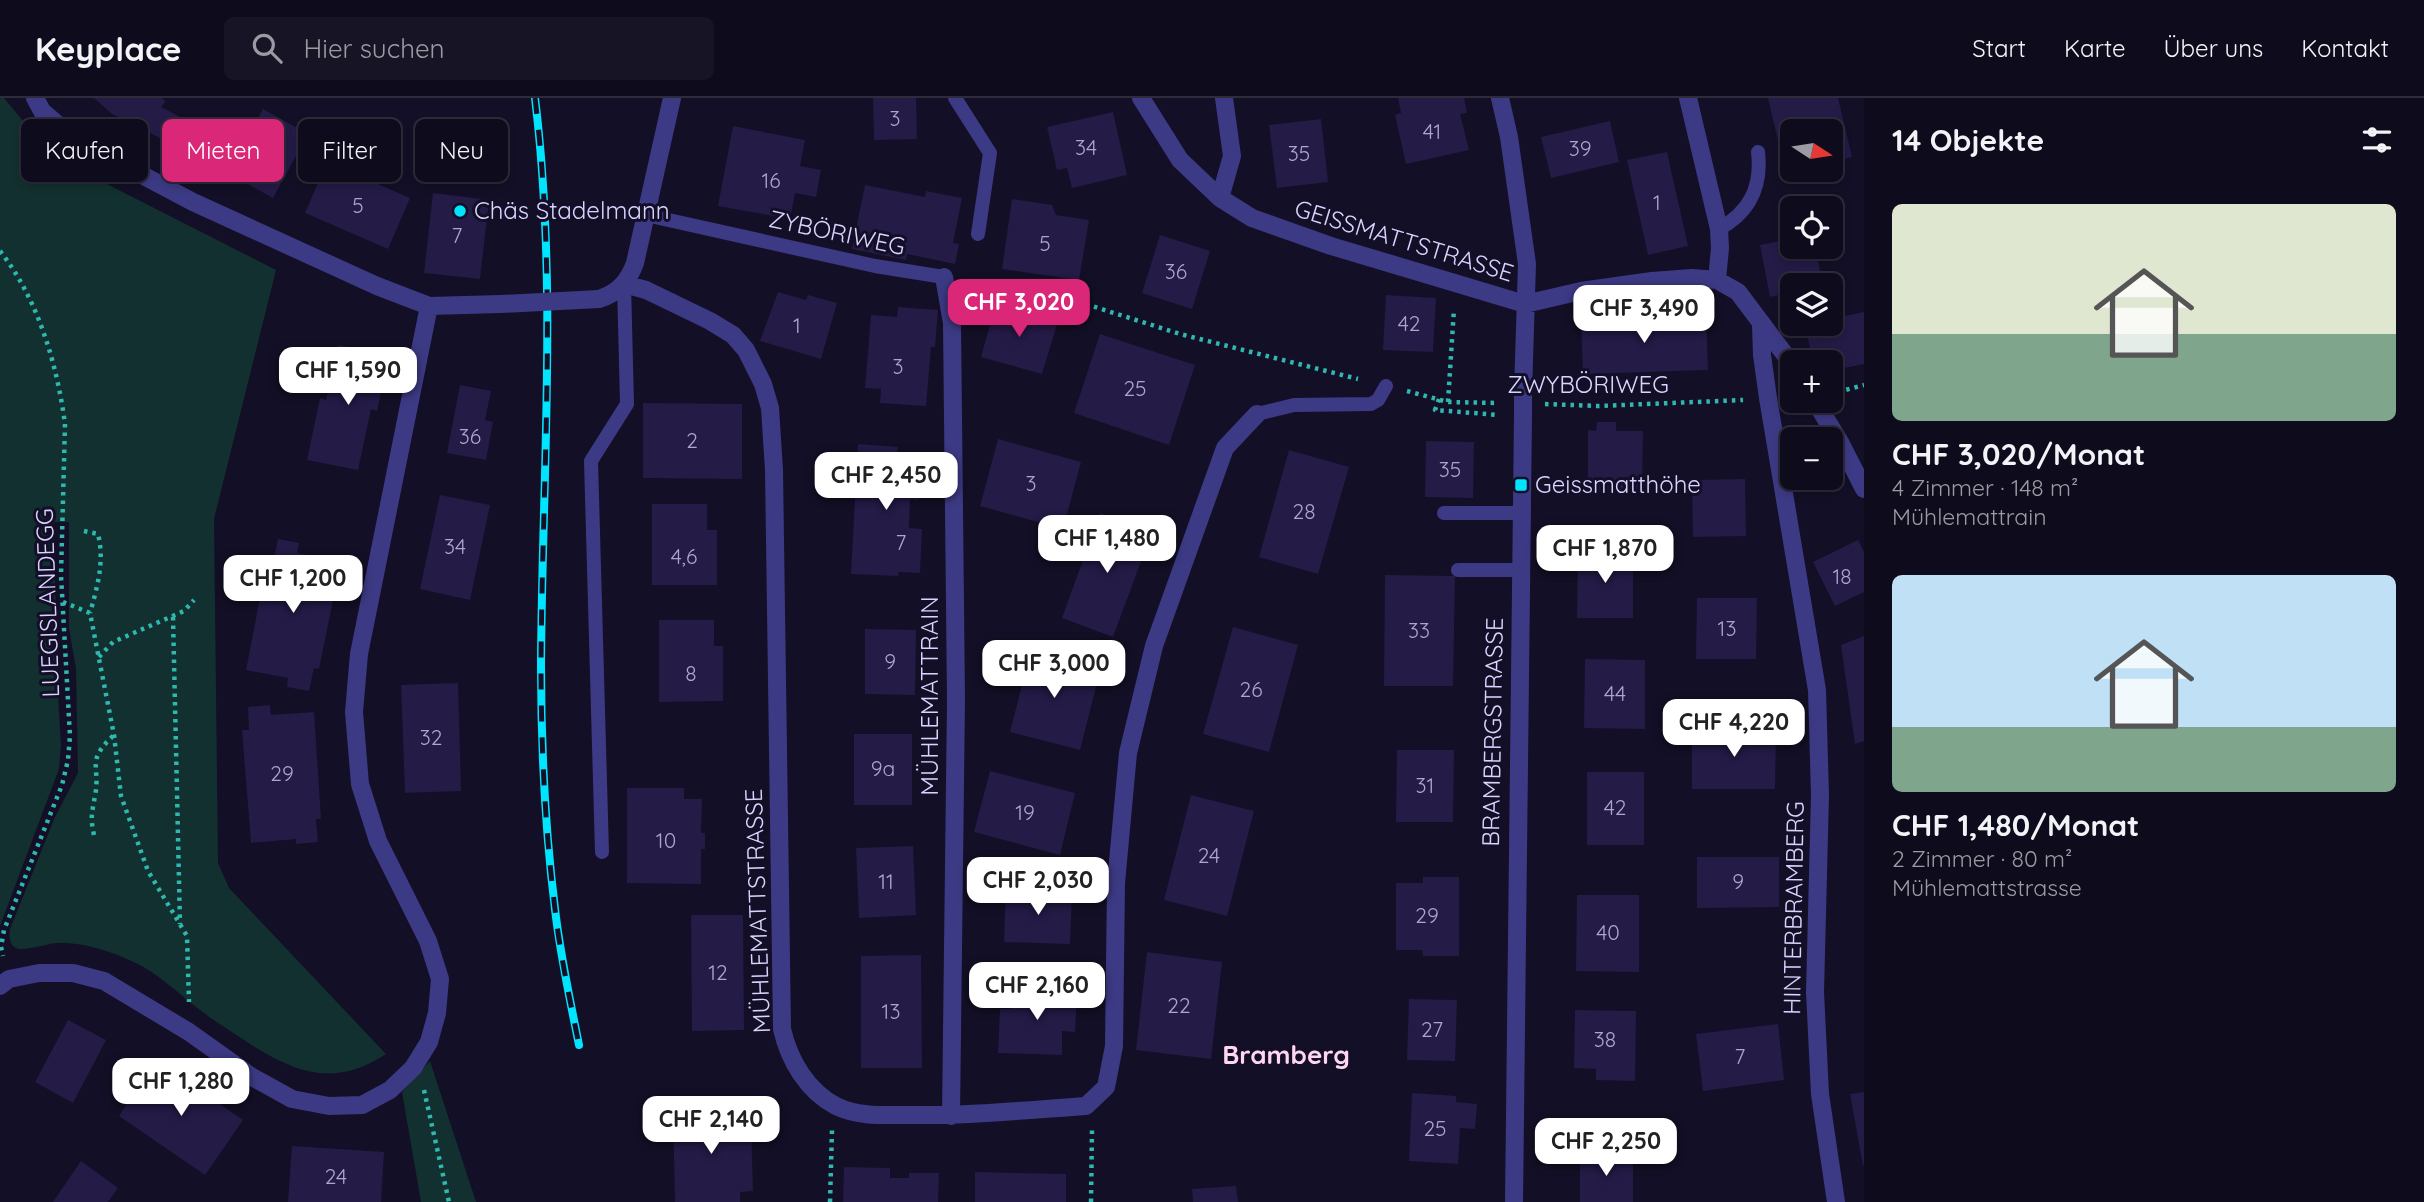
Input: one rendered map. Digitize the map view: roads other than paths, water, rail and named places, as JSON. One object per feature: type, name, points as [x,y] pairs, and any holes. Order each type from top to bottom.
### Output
[{"type":"street","points":[[35,98],[42,111],[63,129],[104,155],[193,202],[386,290],[429,306],[599,299],[624,284],[635,263],[671,98]]},
{"type":"street","name":"GEISSMATTSTRASSE","points":[[1141,98],[1180,160],[1220,198],[1252,218],[1318,242],[1525,304],[1581,291],[1652,281],[1692,278],[1717,280]]},
{"type":"street","points":[[1220,198],[1232,156],[1224,98]]},
{"type":"street","name":"BRAMBERGSTRASSE","points":[[1500,98],[1524,230],[1527,281],[1521,412],[1514,1202]]},
{"type":"street","points":[[1688,98],[1719,229],[1717,280],[1738,292],[1783,350]]},
{"type":"street","name":"MÜHLEMATTRAIN","points":[[944,277],[952,323],[956,699],[951,1116]]},
{"type":"street","name":"MÜHLEMATTSTRASSE","points":[[624,284],[646,290],[733,335],[746,350],[763,384],[770,408],[774,470],[780,1012],[785,1041],[794,1062],[812,1088],[833,1105],[850,1111],[871,1115],[951,1116],[1086,1106],[1106,1087],[1114,1046],[1115,883],[1128,753],[1154,646],[1225,448],[1257,414]]},
{"type":"street","points":[[0,986],[9,979],[39,973],[73,973],[104,981],[189,1032],[252,1077],[292,1099],[328,1106],[362,1105],[390,1090],[413,1068],[429,1042],[437,1013],[440,979],[428,941],[378,841],[360,784],[354,712],[359,654],[429,306]]},
{"type":"street","name":"HINTERBRAMBERG","points":[[1761,325],[1768,398],[1818,690],[1820,795],[1815,992],[1820,1094],[1836,1202]]},
{"type":"street","points":[[1822,413],[1864,489]]},
{"type":"lane","points":[[955,98],[989,153],[978,234]]},
{"type":"lane","points":[[1719,229],[1737,219],[1753,196],[1761,172],[1758,152]]},
{"type":"lane","name":"ZYBÖRIWEG","points":[[646,215],[875,266],[944,277]]},
{"type":"lane","points":[[602,852],[592,461],[627,404],[624,284]]},
{"type":"lane","name":"MÜHLEMATTSTRASSE","points":[[1257,414],[1294,405],[1371,404],[1378,400],[1386,386]]},
{"type":"lane","points":[[1444,513],[1520,513]]},
{"type":"lane","points":[[1458,570],[1520,570]]},
{"type":"railway","points":[[535,98],[546,239],[547,310],[541,665],[543,756],[557,926],[579,1045]]},
{"type":"place","name":"Chäs Stadelmann","points":[[460,211]]},
{"type":"place","name":"Geissmatthöhe","points":[[1521,485]]},
{"type":"district","name":"Bramberg","points":[[1286,1055]]}]
